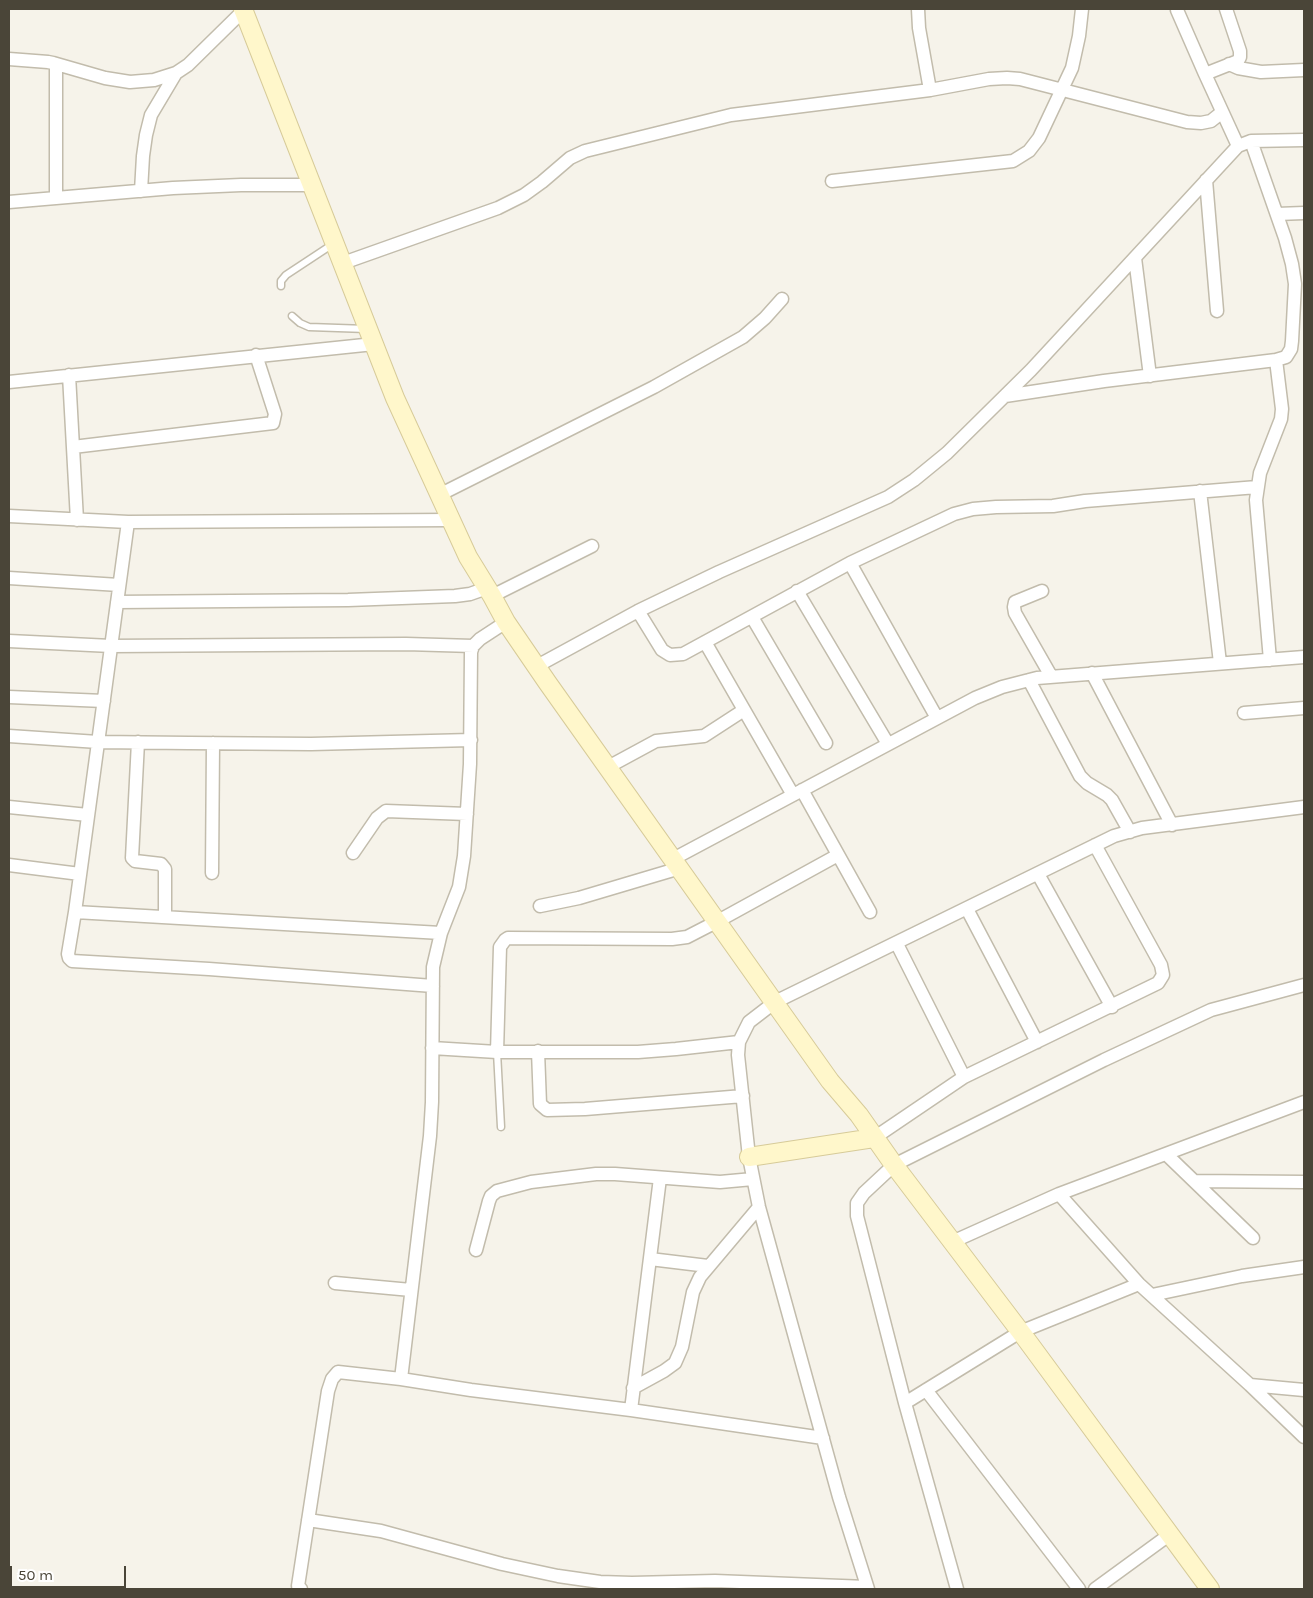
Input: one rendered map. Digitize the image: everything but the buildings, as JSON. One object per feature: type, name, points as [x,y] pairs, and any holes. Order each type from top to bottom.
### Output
[{"type":"main road","points":[[244,9],[396,398],[468,558],[490,592],[506,622],[830,1081],[859,1115],[874,1138],[1210,1589]]},
{"type":"main road","points":[[749,1157],[874,1138]]},
{"type":"street","points":[[9,59],[53,63],[105,78],[130,82],[154,80],[176,73],[188,65],[244,9]]},
{"type":"street","points":[[918,9],[919,28],[930,90]]},
{"type":"street","points":[[832,181],[1014,160],[1029,151],[1039,138],[1072,68],[1080,36],[1082,9]]},
{"type":"street","points":[[1204,74],[1238,61],[1240,56],[1226,9]]},
{"type":"street","points":[[1178,10],[1221,113],[1238,146]]},
{"type":"street","points":[[53,63],[56,67],[56,198]]},
{"type":"street","points":[[1229,64],[1238,68],[1260,72],[1304,70]]},
{"type":"street","points":[[141,191],[143,156],[151,115],[176,73]]},
{"type":"street","points":[[343,263],[498,208],[524,195],[570,158],[584,151],[730,115],[930,90],[989,79],[1007,78],[1020,79],[1187,122],[1201,123],[1210,121],[1221,113]]},
{"type":"street","points":[[537,666],[638,611],[719,572],[888,497],[914,480],[947,453],[1032,370],[1238,146],[1251,141],[1304,140]]},
{"type":"street","points":[[1005,396],[1104,381],[1276,360],[1286,357],[1291,349],[1295,284],[1292,264],[1277,214],[1251,141]]},
{"type":"street","points":[[1206,180],[1217,311]]},
{"type":"street","points":[[9,202],[173,188],[241,185],[312,185]]},
{"type":"street","points":[[1277,214],[1304,213]]},
{"type":"street","points":[[1135,258],[1150,376]]},
{"type":"street","points":[[439,495],[654,387],[743,337],[766,318],[782,299]]},
{"type":"street","points":[[9,382],[256,355],[371,337]]},
{"type":"street","points":[[1291,349],[1304,350]]},
{"type":"street","points":[[73,447],[273,423],[275,414],[256,355]]},
{"type":"street","points":[[1270,660],[1256,500],[1260,473],[1281,419],[1282,409],[1276,360]]},
{"type":"street","points":[[69,375],[77,520]]},
{"type":"street","points":[[638,611],[662,650],[670,655],[684,654],[850,563],[954,514],[973,509],[996,507],[1053,506],[1085,501],[1257,488]]},
{"type":"street","points":[[1200,491],[1220,663]]},
{"type":"street","points":[[9,516],[128,522],[451,520]]},
{"type":"street","points":[[128,522],[68,954],[69,958],[72,961],[433,986]]},
{"type":"street","points":[[117,602],[348,600],[455,596],[490,592],[592,546]]},
{"type":"street","points":[[850,563],[937,718]]},
{"type":"street","points":[[9,578],[119,585]]},
{"type":"street","points":[[798,591],[888,744]]},
{"type":"street","points":[[1042,592],[1015,602],[1014,607],[1051,676]]},
{"type":"street","points":[[752,617],[826,743]]},
{"type":"street","points":[[401,1379],[430,1136],[433,967],[441,933],[459,887],[462,872],[471,740],[471,652],[473,646],[480,639],[506,622]]},
{"type":"street","points":[[9,642],[111,646],[406,644],[473,646]]},
{"type":"street","points":[[705,642],[744,710],[838,855],[870,912]]},
{"type":"street","points":[[540,906],[579,898],[677,864],[798,792],[975,698],[1002,687],[1051,676],[1304,657]]},
{"type":"street","points":[[1092,673],[1172,824]]},
{"type":"street","points":[[1029,680],[1080,776],[1112,800],[1130,832]]},
{"type":"street","points":[[9,697],[104,701]]},
{"type":"street","points":[[1244,713],[1304,708]]},
{"type":"street","points":[[608,768],[656,741],[704,736],[744,710]]},
{"type":"street","points":[[9,736],[98,742],[311,744],[471,740]]},
{"type":"street","points":[[138,742],[132,858],[136,861],[161,864],[165,869],[165,917]]},
{"type":"street","points":[[212,873],[213,743]]},
{"type":"street","points":[[9,807],[88,815]]},
{"type":"street","points":[[308,1520],[381,1531],[502,1564],[558,1576],[600,1582],[698,1585],[715,1581],[867,1588],[758,1207],[749,1157],[738,1055],[739,1042],[749,1022],[775,1002],[897,944],[1114,836],[1142,828],[1304,807]]},
{"type":"street","points":[[353,853],[377,818],[386,811],[467,814]]},
{"type":"street","points":[[874,1138],[964,1077],[1158,984],[1162,975],[1161,965],[1095,845]]},
{"type":"street","points":[[497,1052],[500,947],[508,938],[672,939],[687,937],[838,855]]},
{"type":"street","points":[[9,865],[80,874]]},
{"type":"street","points":[[1038,874],[1112,1007]]},
{"type":"street","points":[[967,909],[1037,1042]]},
{"type":"street","points":[[75,912],[441,933]]},
{"type":"street","points":[[897,944],[964,1077]]},
{"type":"street","points":[[957,1589],[905,1403],[857,1216],[857,1203],[864,1193],[894,1165],[1104,1060],[1211,1010],[1304,985]]},
{"type":"street","points":[[432,1048],[497,1052],[638,1052],[676,1050],[739,1042]]},
{"type":"street","points":[[538,1051],[540,1104],[547,1110],[743,1096]]},
{"type":"street","points":[[952,1242],[1060,1194],[1302,1106]]},
{"type":"street","points":[[1166,1154],[1253,1238]]},
{"type":"street","points":[[476,1250],[491,1196],[497,1191],[531,1182],[578,1175],[614,1174],[720,1182],[754,1180]]},
{"type":"street","points":[[630,1410],[660,1178]]},
{"type":"street","points":[[1194,1181],[1304,1182]]},
{"type":"street","points":[[1060,1194],[1139,1284],[1304,1437]]},
{"type":"street","points":[[633,1388],[675,1363],[682,1347],[693,1292],[700,1277],[758,1207]]},
{"type":"street","points":[[650,1259],[708,1266]]},
{"type":"street","points":[[1152,1295],[1242,1276],[1304,1267]]},
{"type":"street","points":[[335,1282],[411,1290]]},
{"type":"street","points":[[905,1403],[1020,1332],[1139,1284]]},
{"type":"street","points":[[301,1589],[298,1586],[328,1391],[332,1379],[338,1372],[630,1410],[823,1438]]},
{"type":"street","points":[[1250,1385],[1304,1390]]},
{"type":"street","points":[[926,1390],[1078,1589]]},
{"type":"street","points":[[1095,1589],[1169,1535]]},
{"type":"lane","points":[[281,286],[281,281],[286,275],[335,243]]},
{"type":"lane","points":[[292,316],[300,323],[309,327],[371,337]]},
{"type":"lane","points":[[497,1052],[501,1127]]}]
